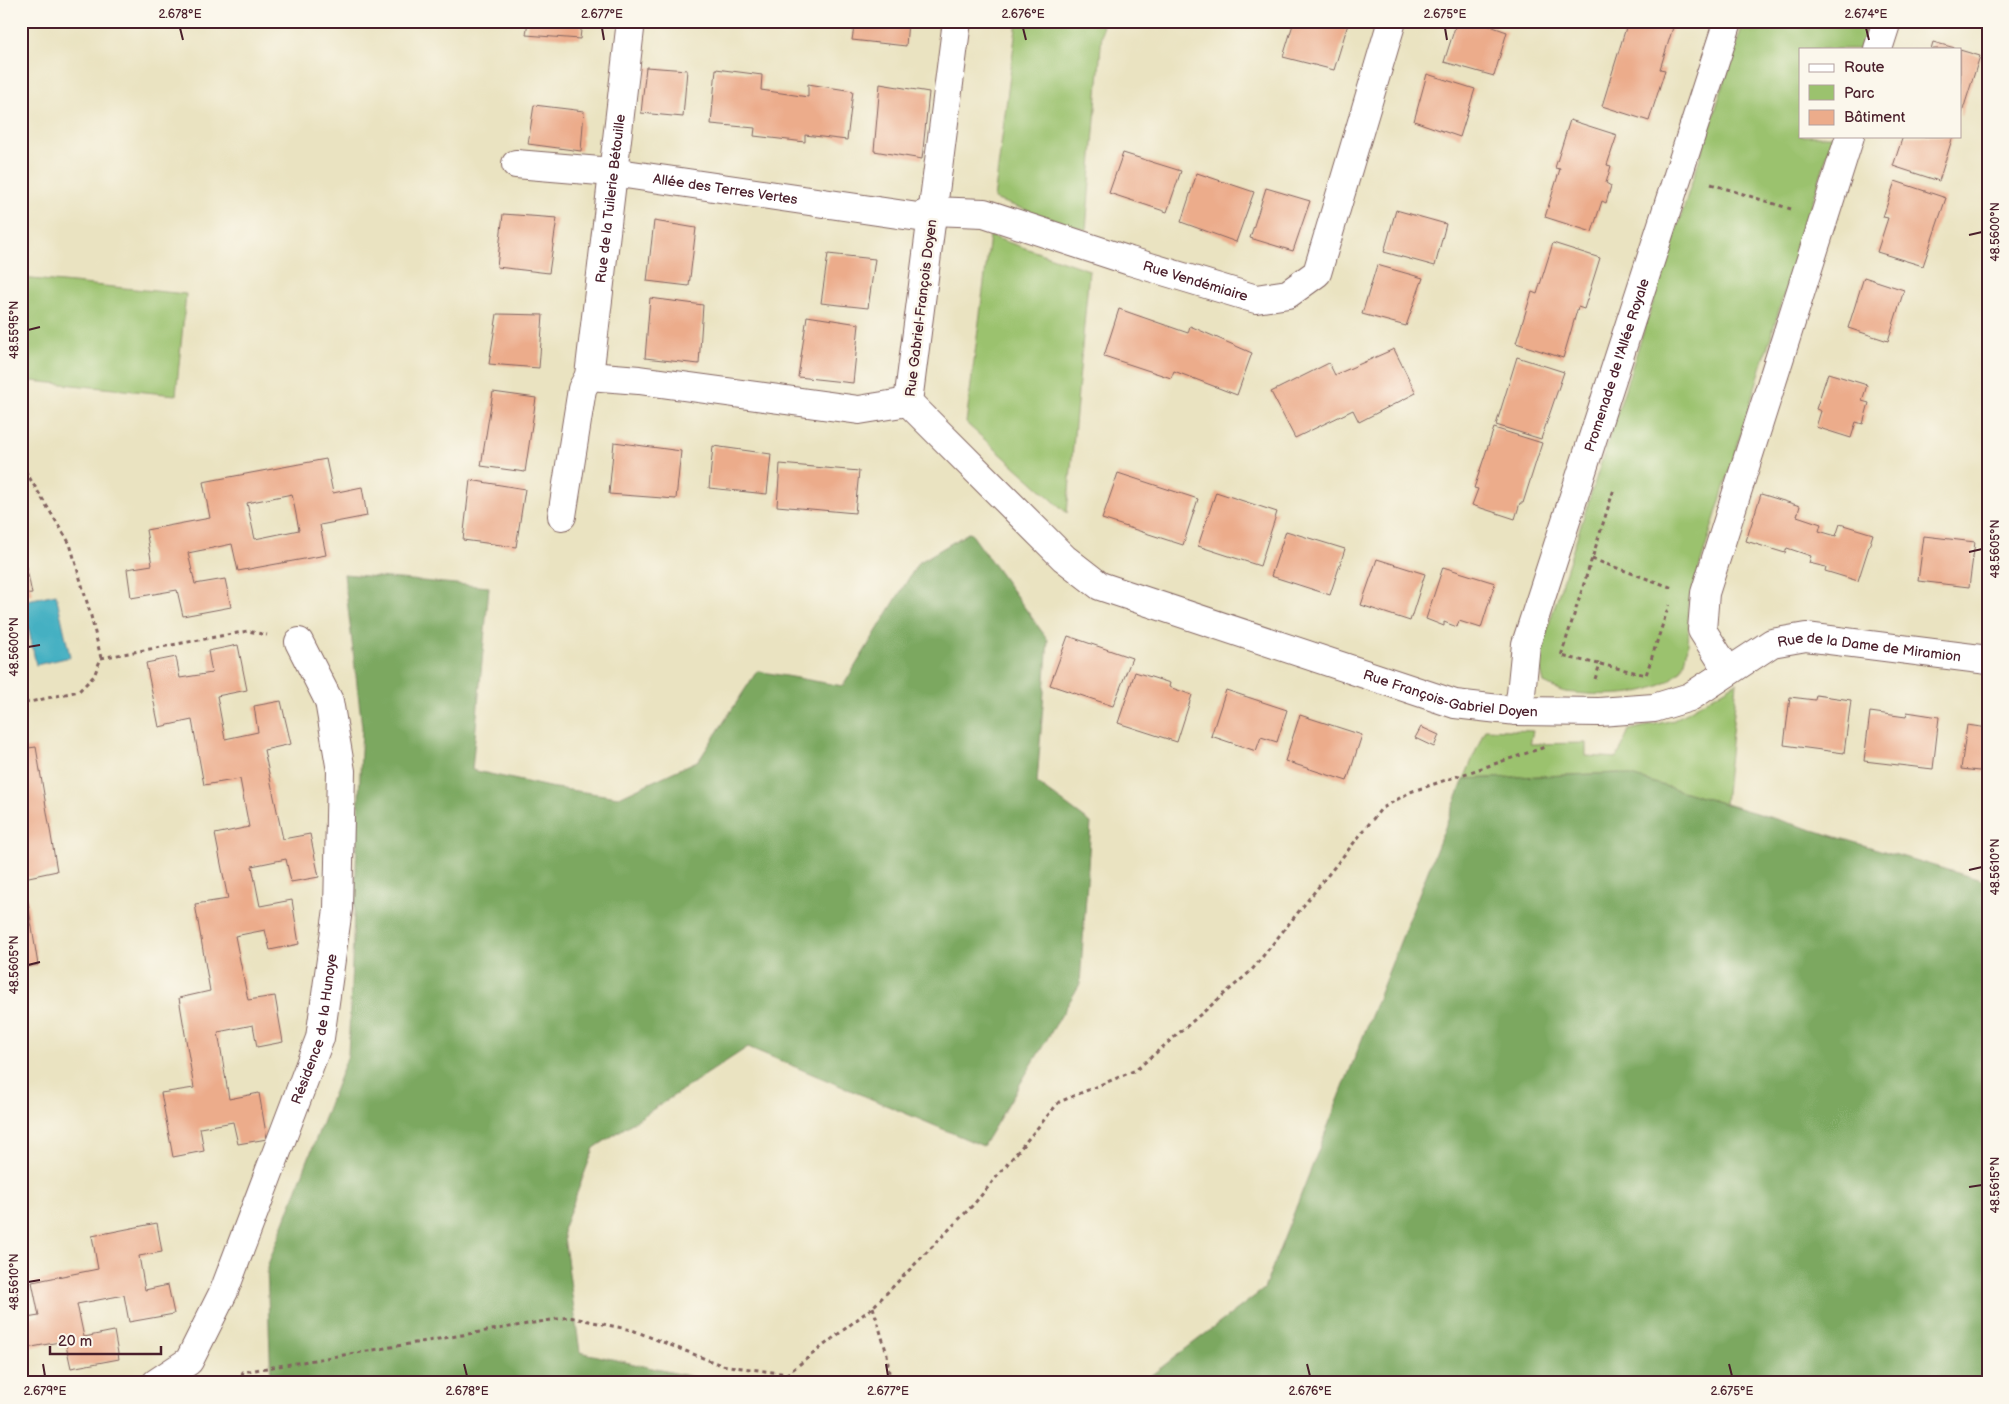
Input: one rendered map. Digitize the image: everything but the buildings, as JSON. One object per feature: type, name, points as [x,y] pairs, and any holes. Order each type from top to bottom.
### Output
[{"type":"street","name":"Rue de la Tuilerie Bétouille","points":[[562,516],[582,389],[589,376],[631,21]]},
{"type":"street","name":"Rue Gabriel-François Doyen","points":[[956,21],[908,402],[1064,558],[1100,586],[1174,611]]},
{"type":"street","name":"Rue Vendémiaire","points":[[932,211],[984,213],[1130,261],[1256,299],[1288,294],[1316,273],[1392,21]]},
{"type":"street","name":"Promenade de l'Allée Royale","points":[[1517,711],[1521,694],[1526,644],[1728,21]]},
{"type":"street","points":[[1878,48],[1887,21]]},
{"type":"street","points":[[1728,671],[1702,630],[1705,593],[1849,138]]},
{"type":"street","name":"Allée des Terres Vertes","points":[[516,164],[612,172],[918,217],[932,211]]},
{"type":"street","points":[[589,376],[639,380],[859,410],[908,402]]},
{"type":"street","name":"Rue François-Gabriel Doyen","points":[[1174,611],[1455,704],[1517,711],[1586,712],[1654,708],[1690,697],[1728,671]]},
{"type":"street","name":"Rue de la Dame de Miramion","points":[[1728,671],[1772,643],[1806,637],[1988,660]]},
{"type":"street","name":"Résidence de la Hunoye","points":[[156,1383],[189,1361],[224,1291],[320,1038],[338,909],[341,771],[329,701],[299,642]]},
{"type":"path","points":[[1710,184],[1794,210],[1791,219]]},
{"type":"path","points":[[21,464],[70,544],[101,658],[94,676],[79,691],[21,704]]},
{"type":"path","points":[[1592,558],[1674,588],[1705,593]]},
{"type":"path","points":[[1586,712],[1600,664],[1646,675],[1677,579]]},
{"type":"path","points":[[101,658],[248,631],[299,642]]},
{"type":"path","points":[[239,1383],[243,1372],[569,1317],[632,1330],[722,1365],[787,1374],[873,1307],[974,1204],[1058,1102],[1136,1070],[1251,972],[1381,809],[1410,792],[1548,746]]},
{"type":"path","points":[[873,1307],[887,1354],[890,1383]]},
{"type":"green space","points":[[1017,21],[1103,21],[1086,230],[994,199]]},
{"type":"green space","points":[[1744,21],[1869,21],[1860,48],[1799,48],[1799,138],[1832,138],[1688,604],[1688,649],[1683,666],[1669,681],[1656,687],[1626,694],[1610,695],[1558,690],[1544,683],[1540,666],[1546,633]]},
{"type":"green space","points":[[990,236],[1089,270],[1067,513],[966,423]]},
{"type":"green space","points":[[21,278],[186,294],[176,395],[21,380]]},
{"type":"green space","points":[[970,532],[1048,640],[1037,783],[1091,823],[1080,984],[983,1146],[748,1047],[594,1148],[563,1230],[580,1352],[720,1383],[271,1383],[267,1267],[348,1055],[362,727],[344,574],[489,587],[472,770],[549,787],[619,797],[699,760],[757,671],[843,686],[918,563]]},
{"type":"green space","points":[[1737,682],[1725,804],[1620,773],[1464,779],[1485,729],[1533,731],[1530,744],[1586,743],[1586,756],[1617,758],[1629,730],[1674,720]]},
{"type":"green space","points":[[1621,773],[1988,882],[1988,1383],[1141,1383],[1264,1289],[1464,779]]},
{"type":"water","points":[[56,594],[70,657],[36,665],[23,601]]}]
